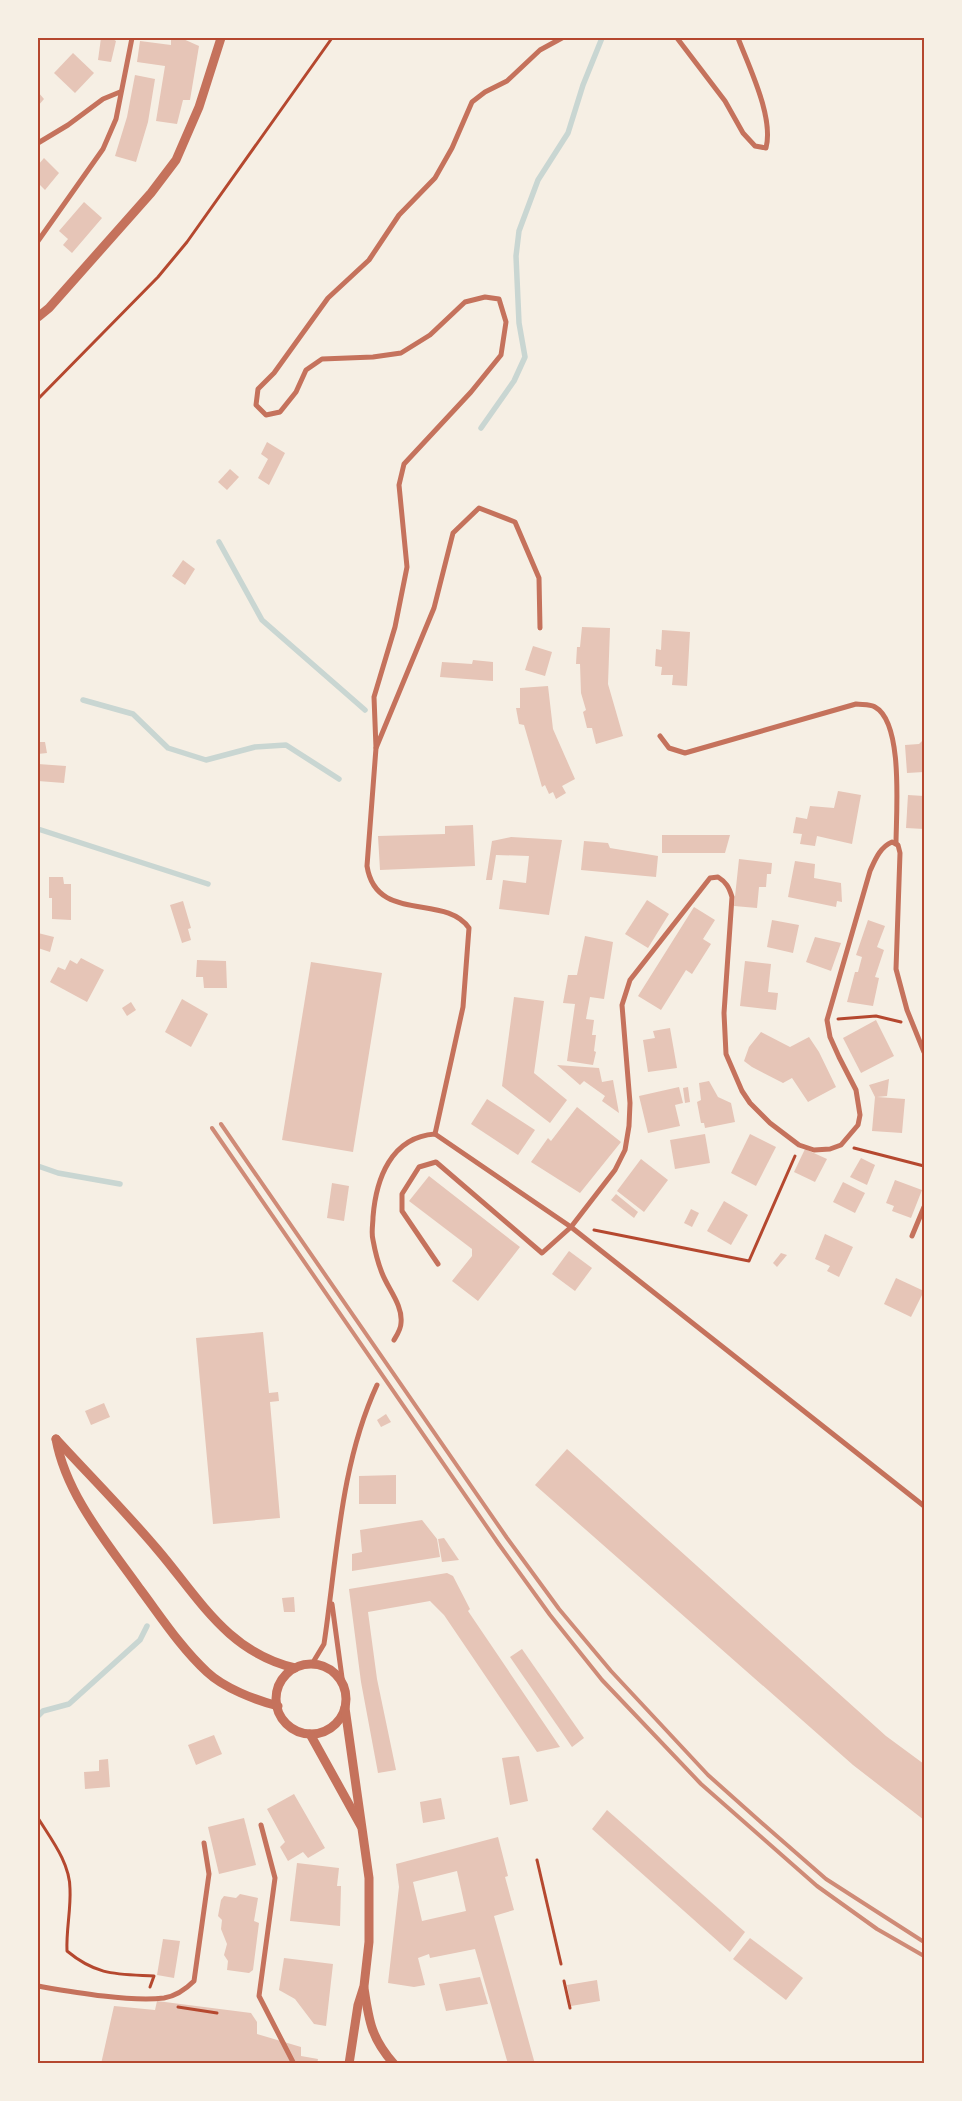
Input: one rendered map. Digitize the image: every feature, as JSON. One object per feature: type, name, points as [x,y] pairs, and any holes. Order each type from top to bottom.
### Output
[{"type":"street","points":[[38,241],[103,149],[116,119],[132,38]]},
{"type":"street","points":[[38,317],[151,193],[176,160],[199,107],[221,38]]},
{"type":"street","points":[[435,1134],[463,1007],[469,928],[458,918],[400,903],[378,893],[369,881],[367,866],[376,748],[374,697],[395,627],[407,567],[399,485],[404,464],[471,392],[501,355],[506,322],[499,299],[485,297],[465,302],[430,335],[401,353],[374,357],[322,359],[306,370],[296,392],[280,412],[266,415],[256,406],[258,389],[274,373],[328,298],[368,260],[399,215],[436,178],[452,148],[472,102],[485,92],[507,81],[540,50],[562,38]]},
{"type":"street","points":[[677,38],[725,101],[743,134],[755,146],[766,148],[769,136],[762,103],[738,38]]},
{"type":"street","points":[[38,143],[68,125],[103,99],[120,92]]},
{"type":"street","points":[[376,748],[383,726],[434,608],[453,533],[479,508],[515,522],[539,578],[540,628]]},
{"type":"street","points":[[660,736],[669,748],[685,753],[856,704],[875,707],[887,719],[895,752],[896,844],[900,853],[896,969],[899,984],[924,1052]]},
{"type":"street","points":[[438,1264],[402,1211],[402,1194],[419,1167],[436,1162],[542,1253],[571,1227],[615,1170],[625,1150],[629,1126],[630,1103],[622,1005],[630,980],[710,878],[718,877],[722,880],[732,897],[724,1013],[726,1054],[742,1091],[750,1103],[770,1123],[799,1145],[814,1150],[823,1150],[841,1145],[858,1125],[860,1115],[859,1100],[833,1043],[827,1020],[870,871],[886,844],[892,842],[896,844]]},
{"type":"street","points":[[394,1340],[400,1328],[401,1316],[398,1304],[382,1273],[372,1238],[374,1201],[379,1182],[392,1154],[412,1140],[435,1134],[571,1227],[924,1506]]},
{"type":"street","points":[[912,1236],[924,1207]]},
{"type":"street","points":[[312,1664],[324,1644],[344,1497],[369,1402],[377,1385]]},
{"type":"street","points":[[278,1706],[254,1700],[208,1673],[168,1628],[111,1548],[77,1496],[60,1459],[56,1439],[156,1548],[219,1626],[247,1649],[274,1664],[295,1668],[312,1664],[331,1670],[344,1685]]},
{"type":"street","points":[[331,1598],[346,1696],[345,1708],[369,1878],[369,1942],[364,1986],[358,2005],[349,2064]]},
{"type":"street","points":[[295,1668],[280,1684],[278,1706],[287,1723],[295,1729],[310,1734],[324,1731],[341,1718],[345,1708]]},
{"type":"street","points":[[310,1734],[363,1830]]},
{"type":"street","points":[[261,1825],[275,1878],[259,1996],[294,2064]]},
{"type":"street","points":[[38,1986],[146,1998],[166,1998],[185,1990],[194,1982],[209,1874],[204,1843]]},
{"type":"street","points":[[364,1986],[369,2022],[375,2041],[394,2064]]},
{"type":"path","points":[[38,399],[158,277],[187,242],[332,38]]},
{"type":"path","points":[[827,1020],[876,1016],[915,1026]]},
{"type":"path","points":[[571,1227],[620,1234],[749,1261],[799,1145]]},
{"type":"path","points":[[841,1145],[924,1166]]},
{"type":"path","points":[[38,1818],[66,1866],[69,1880],[67,1951],[91,1968],[109,1973],[154,1976],[146,1998]]},
{"type":"path","points":[[538,1860],[560,1964]]},
{"type":"path","points":[[564,1981],[570,2008]]},
{"type":"path","points":[[168,2006],[217,2013]]},
{"type":"building","points":[[101,38],[111,38],[116,41],[111,62],[98,60]]},
{"type":"building","points":[[171,38],[181,38],[199,46],[190,100],[183,100],[177,124],[156,121],[165,66],[137,62],[140,41],[171,45]]},
{"type":"building","points":[[73,53],[94,73],[75,93],[54,73]]},
{"type":"building","points":[[135,75],[155,79],[148,122],[136,162],[115,156],[127,117]]},
{"type":"building","points":[[38,92],[44,99],[38,106]]},
{"type":"building","points":[[44,158],[59,173],[45,190],[38,183],[38,165]]},
{"type":"building","points":[[84,202],[102,218],[72,253],[63,245],[68,239],[59,231]]},
{"type":"building","points":[[267,442],[285,453],[269,485],[258,478],[268,459],[261,454]]},
{"type":"building","points":[[230,469],[239,477],[227,490],[218,482]]},
{"type":"building","points":[[183,560],[195,569],[185,585],[172,576]]},
{"type":"building","points":[[582,627],[610,628],[608,684],[623,736],[596,744],[592,728],[587,728],[583,712],[586,710],[581,693],[580,664],[576,664],[577,647],[580,647]]},
{"type":"building","points":[[662,630],[690,632],[687,686],[672,685],[673,675],[661,675],[662,667],[655,666],[656,649],[661,650]]},
{"type":"building","points":[[533,646],[552,652],[545,676],[525,670]]},
{"type":"building","points":[[473,660],[493,662],[493,681],[440,677],[442,662],[472,664]]},
{"type":"building","points":[[548,686],[553,729],[575,779],[562,786],[566,793],[556,799],[553,792],[549,794],[545,785],[542,787],[524,725],[519,724],[516,708],[520,708],[520,688]]},
{"type":"building","points":[[924,739],[924,772],[907,773],[905,745],[919,744]]},
{"type":"building","points":[[38,742],[45,742],[47,753],[38,754]]},
{"type":"building","points":[[38,764],[66,766],[64,783],[38,781]]},
{"type":"building","points":[[838,791],[861,795],[852,844],[817,836],[815,846],[800,844],[802,834],[793,833],[796,817],[807,819],[810,806],[834,808]]},
{"type":"building","points":[[908,795],[924,796],[924,829],[906,828]]},
{"type":"building","points":[[473,825],[475,866],[380,870],[378,836],[445,834],[445,826]]},
{"type":"building","points":[[662,835],[730,835],[725,853],[662,853]]},
{"type":"building","points":[[511,837],[562,840],[549,915],[499,909],[503,880],[526,883],[529,856],[496,855],[492,880],[486,880],[492,841]]},
{"type":"building","points":[[584,841],[608,843],[610,848],[658,856],[656,877],[581,870]]},
{"type":"building","points":[[739,859],[772,863],[771,874],[767,874],[766,887],[759,887],[757,908],[734,906]]},
{"type":"building","points":[[795,861],[815,864],[814,878],[841,883],[842,902],[837,901],[836,907],[788,897]]},
{"type":"building","points":[[49,877],[63,877],[64,884],[71,884],[71,920],[52,919]]},
{"type":"building","points":[[647,900],[669,914],[648,948],[625,934]]},
{"type":"building","points":[[183,901],[191,928],[188,929],[191,940],[182,943],[170,905]]},
{"type":"building","points":[[694,907],[715,920],[703,939],[711,944],[692,974],[686,970],[661,1010],[638,996]]},
{"type":"building","points":[[772,920],[799,925],[793,953],[767,947]]},
{"type":"building","points":[[868,920],[885,926],[877,947],[884,950],[875,977],[879,978],[873,1006],[847,1002],[855,972],[858,972],[862,957],[856,955]]},
{"type":"building","points":[[38,933],[54,937],[50,952],[38,948]]},
{"type":"building","points":[[585,936],[613,942],[604,999],[590,997],[586,1019],[594,1020],[592,1035],[596,1035],[594,1051],[596,1052],[593,1065],[567,1061],[575,1004],[563,1003],[568,975],[577,975]]},
{"type":"building","points":[[815,937],[841,943],[831,971],[806,962]]},
{"type":"building","points":[[81,958],[104,970],[87,1002],[50,982],[58,967],[65,970],[70,960],[77,964]]},
{"type":"building","points":[[197,960],[226,961],[227,988],[204,988],[203,977],[196,977]]},
{"type":"building","points":[[745,961],[771,964],[768,992],[778,993],[776,1010],[740,1006]]},
{"type":"building","points":[[311,962],[382,973],[353,1152],[282,1140]]},
{"type":"building","points":[[514,997],[544,1001],[534,1073],[567,1100],[550,1123],[502,1086]]},
{"type":"building","points":[[182,999],[208,1014],[191,1047],[165,1032]]},
{"type":"building","points":[[131,1002],[136,1010],[127,1016],[122,1008]]},
{"type":"building","points":[[876,1020],[894,1056],[861,1073],[843,1038]]},
{"type":"building","points":[[670,1028],[677,1068],[648,1072],[643,1040],[655,1038],[653,1031]]},
{"type":"building","points":[[761,1032],[790,1047],[809,1037],[819,1052],[836,1087],[808,1102],[792,1078],[783,1083],[752,1067],[744,1061],[749,1047]]},
{"type":"building","points":[[557,1065],[599,1068],[602,1082],[613,1080],[619,1113],[602,1101],[605,1096],[584,1081],[580,1085]]},
{"type":"building","points":[[889,1079],[887,1096],[877,1097],[905,1099],[902,1133],[872,1131],[875,1097],[869,1085]]},
{"type":"building","points":[[709,1081],[718,1097],[731,1103],[735,1122],[705,1128],[704,1123],[701,1123],[697,1102],[701,1100],[699,1083]]},
{"type":"building","points":[[679,1087],[683,1103],[675,1105],[680,1126],[648,1133],[639,1096]]},
{"type":"building","points":[[688,1087],[690,1102],[685,1103],[683,1088]]},
{"type":"building","points":[[487,1099],[535,1130],[518,1155],[471,1124]]},
{"type":"building","points":[[577,1107],[621,1142],[580,1193],[531,1162],[548,1138],[551,1141]]},
{"type":"building","points":[[705,1134],[710,1163],[675,1169],[670,1140]]},
{"type":"building","points":[[750,1134],[776,1147],[756,1186],[731,1173]]},
{"type":"building","points":[[805,1149],[827,1159],[815,1182],[794,1172]]},
{"type":"building","points":[[861,1158],[875,1165],[867,1185],[850,1177]]},
{"type":"building","points":[[641,1159],[668,1180],[644,1212],[617,1191]]},
{"type":"building","points":[[429,1176],[520,1247],[478,1301],[452,1281],[472,1256],[472,1249],[409,1201]]},
{"type":"building","points":[[895,1180],[922,1190],[911,1218],[892,1211],[894,1206],[886,1203]]},
{"type":"building","points":[[843,1182],[865,1193],[855,1213],[833,1202]]},
{"type":"building","points":[[332,1183],[349,1186],[344,1221],[327,1218]]},
{"type":"building","points":[[616,1194],[638,1212],[634,1218],[611,1200]]},
{"type":"building","points":[[724,1201],[748,1215],[731,1245],[707,1231]]},
{"type":"building","points":[[691,1209],[699,1213],[692,1227],[684,1223]]},
{"type":"building","points":[[825,1234],[853,1247],[839,1277],[827,1271],[830,1266],[815,1259]]},
{"type":"building","points":[[569,1251],[592,1268],[575,1291],[552,1274]]},
{"type":"building","points":[[781,1253],[787,1255],[777,1267],[773,1263]]},
{"type":"building","points":[[896,1278],[924,1291],[911,1317],[884,1304]]},
{"type":"building","points":[[263,1332],[269,1393],[278,1392],[279,1401],[270,1402],[280,1518],[213,1524],[196,1338]]},
{"type":"building","points":[[104,1403],[110,1417],[91,1425],[85,1411]]},
{"type":"building","points":[[386,1414],[391,1422],[381,1427],[377,1420]]},
{"type":"building","points":[[567,1449],[886,1736],[924,1764],[924,1820],[853,1765],[535,1485]]},
{"type":"building","points":[[396,1475],[396,1504],[359,1504],[359,1476]]},
{"type":"building","points":[[422,1520],[437,1539],[440,1557],[352,1571],[352,1554],[362,1552],[360,1530]]},
{"type":"building","points":[[444,1538],[459,1560],[442,1562],[438,1539]]},
{"type":"building","points":[[447,1573],[453,1576],[470,1609],[468,1611],[560,1747],[537,1752],[444,1615],[430,1601],[368,1612],[377,1679],[396,1770],[378,1773],[361,1682],[349,1589]]},
{"type":"building","points":[[294,1597],[295,1612],[284,1612],[282,1598]]},
{"type":"building","points":[[522,1649],[584,1738],[572,1747],[510,1657]]},
{"type":"building","points":[[214,1735],[222,1754],[196,1765],[188,1745]]},
{"type":"building","points":[[519,1756],[528,1801],[510,1805],[502,1758]]},
{"type":"building","points":[[108,1759],[110,1787],[85,1789],[84,1772],[99,1771],[99,1760]]},
{"type":"building","points":[[294,1794],[325,1848],[308,1858],[303,1852],[288,1861],[280,1847],[285,1842],[267,1809]]},
{"type":"building","points":[[441,1798],[445,1819],[423,1823],[420,1802]]},
{"type":"building","points":[[607,1810],[745,1932],[730,1952],[592,1829]]},
{"type":"building","points":[[244,1818],[256,1865],[219,1874],[208,1827]]},
{"type":"building","points":[[498,1837],[508,1876],[505,1877],[514,1910],[494,1916],[535,2064],[508,2064],[475,1949],[430,1958],[429,1954],[418,1958],[425,1985],[414,1987],[388,1983],[399,1887],[396,1864]],"holes":[[[457,1871],[466,1911],[422,1921],[413,1882]]]},
{"type":"building","points":[[297,1863],[339,1868],[337,1886],[341,1886],[340,1926],[290,1921]]},
{"type":"building","points":[[240,1894],[258,1898],[254,1921],[259,1923],[253,1970],[249,1973],[227,1970],[228,1961],[224,1955],[227,1944],[221,1929],[222,1920],[218,1916],[221,1900],[224,1896],[236,1898]]},
{"type":"building","points":[[750,1938],[803,1978],[786,2000],[733,1959]]},
{"type":"building","points":[[163,1939],[180,1941],[174,1978],[157,1975]]},
{"type":"building","points":[[284,1958],[333,1964],[326,2026],[314,2024],[295,1999],[279,1990]]},
{"type":"building","points":[[480,1977],[488,2004],[446,2011],[439,1984]]},
{"type":"building","points":[[597,1980],[600,2001],[571,2006],[567,1985]]},
{"type":"building","points":[[157,2001],[251,2013],[257,2022],[257,2034],[301,2047],[301,2056],[318,2059],[317,2064],[101,2064],[114,2006],[155,2010]]},
{"type":"waterway","points":[[481,428],[514,381],[525,357],[519,323],[516,256],[519,231],[538,180],[568,133],[583,85],[602,38]]},
{"type":"waterway","points":[[219,542],[262,620],[365,710]]},
{"type":"waterway","points":[[83,700],[133,714],[168,748],[206,760],[255,747],[286,745],[339,779]]},
{"type":"waterway","points":[[38,829],[208,884]]},
{"type":"waterway","points":[[38,1166],[58,1173],[120,1184]]},
{"type":"waterway","points":[[38,1716],[43,1711],[69,1704],[140,1640],[147,1626]]},
{"type":"railway","points":[[221,1124],[507,1538],[559,1609],[611,1671],[708,1775],[826,1879],[924,1942]]},
{"type":"railway","points":[[212,1128],[498,1543],[550,1615],[602,1680],[701,1784],[817,1886],[877,1929],[924,1956]]}]
